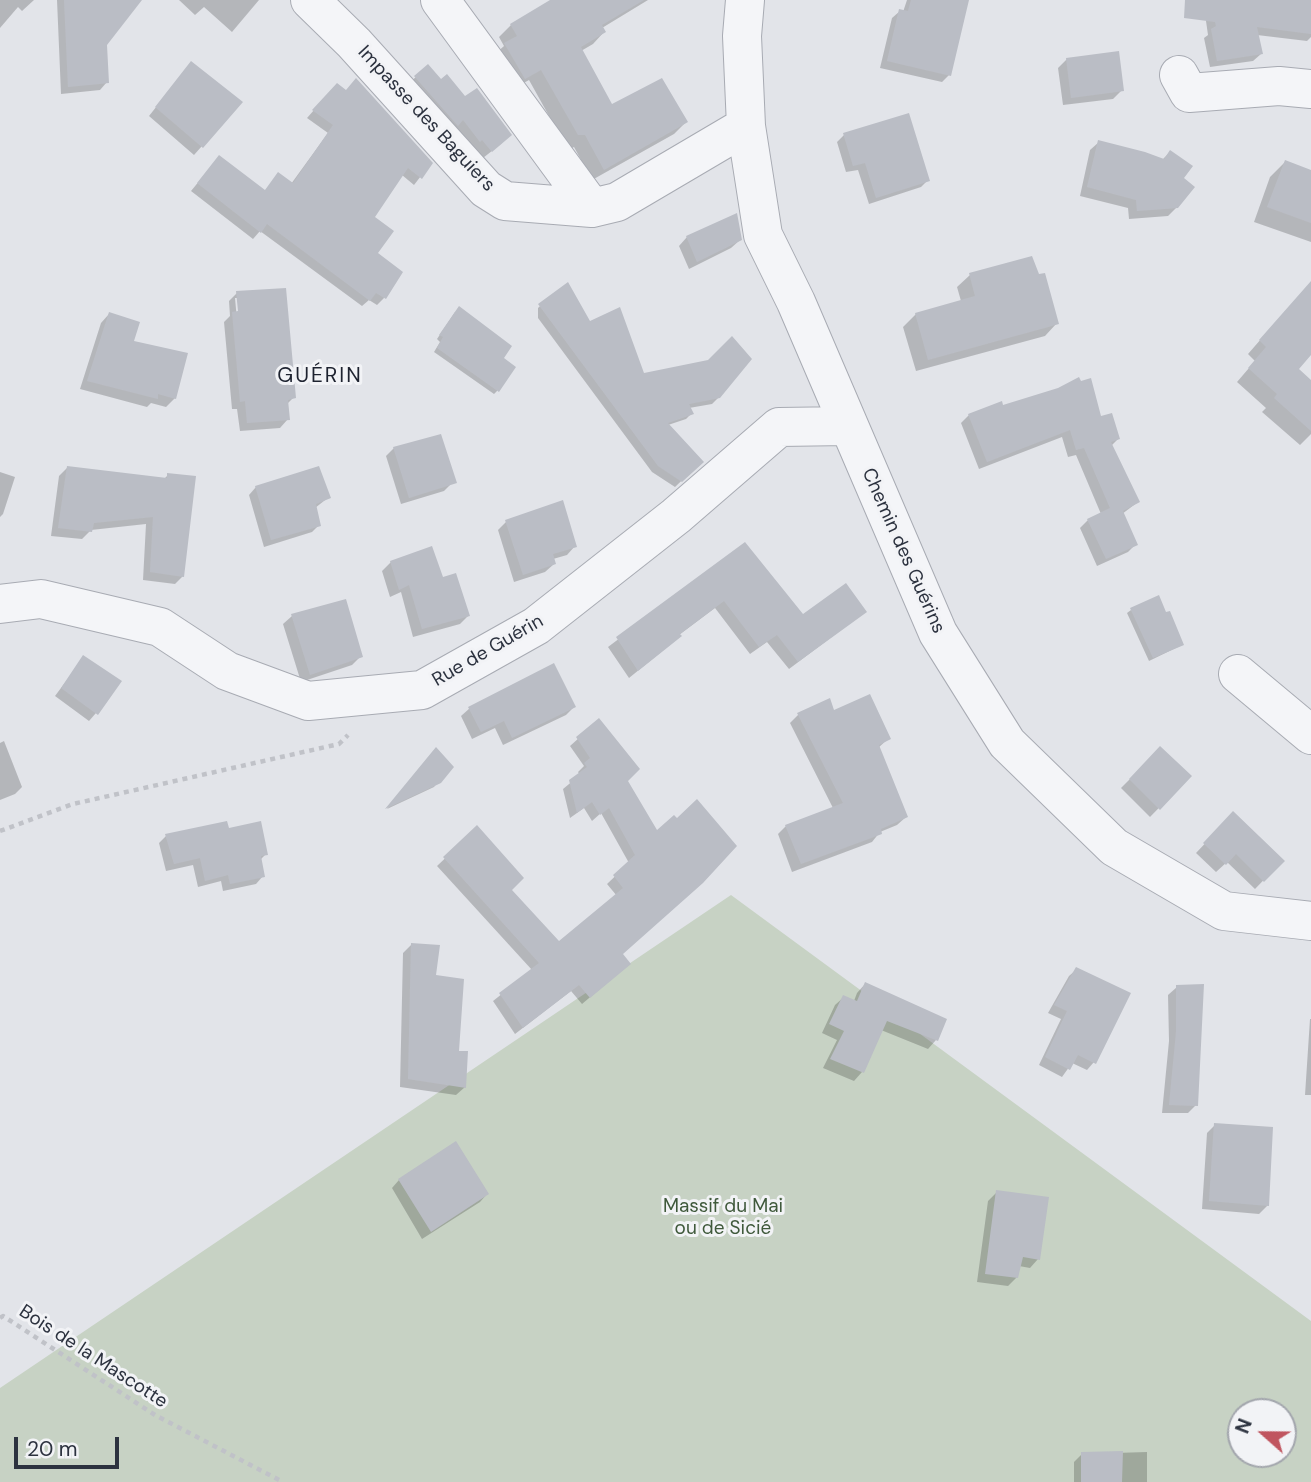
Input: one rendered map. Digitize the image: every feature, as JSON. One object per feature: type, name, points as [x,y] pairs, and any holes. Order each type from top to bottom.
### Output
[{"type":"street","name":"Impasse des Baguiers","points":[[310,0],[354,43],[486,189],[505,201],[592,208],[617,202],[746,126]]},
{"type":"street","points":[[440,0],[592,208]]},
{"type":"street","name":"Chemin des Guérins","points":[[745,0],[741,36],[746,126],[763,235],[796,302],[937,633],[1007,743],[1114,847],[1224,911],[1311,921]]},
{"type":"street","points":[[1179,75],[1189,93],[1279,86],[1311,89]]},
{"type":"street","name":"Rue de Guérin","points":[[0,604],[41,599],[160,627],[227,671],[308,701],[422,690],[536,626],[676,516],[779,428],[848,426]]},
{"type":"street","points":[[1238,674],[1311,735]]},
{"type":"path","points":[[0,831],[73,804],[339,744],[388,693]]},
{"type":"path","name":"Bois de la Mascotte","points":[[0,1318],[3,1316],[155,1415],[283,1482]]},
{"type":"green space","name":"Massif du Mai ou de Sicié","points":[[731,895],[1311,1321],[1311,1482],[0,1482],[0,1388]]},
{"type":"building","points":[[64,0],[142,0],[107,45],[109,83],[68,87]]},
{"type":"building","points":[[550,0],[644,0],[602,25],[606,32],[581,47],[612,104],[662,78],[688,122],[604,170],[585,135],[578,135],[541,70],[525,79],[504,43],[517,36],[510,24]]},
{"type":"building","points":[[911,0],[969,0],[951,76],[887,61],[899,9],[908,11]]},
{"type":"building","points":[[1185,0],[1311,0],[1311,34],[1257,27],[1263,54],[1217,61],[1211,29],[1216,26],[1215,22],[1184,18]]},
{"type":"building","points":[[1119,51],[1124,91],[1071,98],[1066,58]]},
{"type":"building","points":[[191,61],[243,102],[203,148],[155,107]]},
{"type":"building","points":[[428,64],[441,79],[447,74],[465,96],[477,88],[512,135],[492,152],[482,140],[480,142],[463,120],[458,126],[414,76]]},
{"type":"building","points":[[356,78],[433,163],[422,179],[408,168],[375,217],[394,231],[378,253],[403,272],[386,299],[376,293],[370,301],[267,224],[261,233],[197,183],[219,155],[265,190],[278,172],[293,183],[333,125],[312,110],[337,83],[346,90]]},
{"type":"building","points":[[909,113],[930,181],[876,198],[865,163],[853,166],[843,133]]},
{"type":"building","points":[[1098,140],[1164,159],[1170,150],[1193,166],[1184,178],[1195,187],[1178,208],[1137,211],[1136,200],[1087,187]]},
{"type":"building","points":[[1285,160],[1311,170],[1311,223],[1267,207]]},
{"type":"building","points":[[737,213],[742,240],[697,262],[686,236]]},
{"type":"building","points":[[1032,256],[1039,274],[1045,273],[1059,324],[928,360],[915,313],[975,296],[969,273]]},
{"type":"building","points":[[1311,281],[1311,355],[1299,369],[1311,380],[1311,431],[1274,398],[1277,394],[1248,368],[1266,347],[1259,340]]},
{"type":"building","points":[[568,282],[590,321],[620,307],[644,373],[708,360],[732,336],[752,359],[720,398],[689,404],[694,414],[668,423],[704,462],[682,482],[658,466],[538,304]]},
{"type":"building","points":[[286,288],[296,398],[288,400],[290,420],[247,423],[245,401],[240,402],[232,312],[238,311],[236,291]]},
{"type":"building","points":[[459,306],[512,346],[504,358],[516,367],[499,392],[437,348],[443,337],[439,335]]},
{"type":"building","points":[[109,312],[140,322],[134,341],[188,353],[176,399],[158,394],[158,399],[87,381]]},
{"type":"building","points":[[1079,377],[1081,381],[1091,378],[1101,416],[1112,413],[1120,439],[1111,442],[1140,502],[1123,511],[1138,545],[1106,559],[1087,519],[1110,508],[1084,448],[1076,450],[1070,430],[987,462],[968,414],[1002,401],[1003,405],[1058,388]]},
{"type":"building","points":[[441,434],[457,483],[409,498],[393,447]]},
{"type":"building","points":[[67,466],[167,478],[167,473],[196,476],[184,577],[150,572],[153,517],[94,523],[92,532],[58,528]]},
{"type":"building","points":[[319,466],[331,498],[316,504],[321,526],[271,540],[255,486]]},
{"type":"building","points":[[563,500],[577,547],[553,554],[556,564],[523,575],[505,520]]},
{"type":"building","points":[[745,542],[803,614],[846,583],[867,612],[798,662],[777,635],[759,647],[724,601],[680,634],[682,636],[638,671],[616,637]]},
{"type":"building","points":[[432,546],[443,577],[456,573],[470,616],[422,629],[409,585],[399,590],[390,561]]},
{"type":"building","points":[[1159,595],[1166,612],[1170,611],[1184,645],[1153,658],[1130,608]]},
{"type":"building","points":[[346,599],[363,657],[310,675],[291,614]]},
{"type":"building","points":[[83,655],[122,681],[98,715],[61,688]]},
{"type":"building","points":[[554,663],[576,707],[512,738],[504,721],[481,732],[468,707]]},
{"type":"building","points":[[870,694],[891,739],[879,745],[908,817],[881,829],[882,834],[801,864],[785,825],[843,803],[797,713],[830,698],[834,710]]},
{"type":"building","points":[[599,718],[640,769],[628,781],[657,830],[674,815],[677,818],[697,799],[737,846],[703,883],[623,954],[631,964],[590,998],[579,985],[523,1028],[499,993],[539,963],[443,857],[477,825],[524,878],[512,890],[559,941],[623,888],[613,875],[635,855],[609,808],[600,815],[592,802],[577,813],[569,780],[587,767],[584,763],[590,758],[576,737]]},
{"type":"building","points":[[1160,746],[1192,776],[1160,810],[1129,779]]},
{"type":"building","points":[[436,747],[454,767],[441,783],[385,809]]},
{"type":"building","points":[[1233,811],[1285,861],[1264,882],[1236,854],[1226,865],[1203,843]]},
{"type":"building","points":[[227,821],[229,828],[261,821],[268,855],[261,856],[265,877],[230,884],[228,875],[205,881],[200,858],[174,864],[165,834]]},
{"type":"building","points":[[411,943],[440,945],[436,975],[464,979],[459,1051],[468,1051],[466,1088],[408,1079]]},
{"type":"building","points":[[1076,967],[1131,993],[1096,1064],[1078,1055],[1070,1070],[1045,1057],[1067,1011],[1054,1005]]},
{"type":"building","points":[[865,982],[947,1019],[938,1041],[887,1021],[864,1073],[830,1059],[844,1031],[829,1024],[843,995],[857,1001]]},
{"type":"building","points":[[1204,984],[1198,1106],[1169,1105],[1176,1032],[1176,985]]},
{"type":"building","points":[[1214,1123],[1273,1127],[1269,1206],[1209,1201]]},
{"type":"building","points":[[456,1141],[489,1194],[431,1232],[398,1179]]},
{"type":"building","points":[[996,1190],[1049,1197],[1040,1260],[1023,1257],[1018,1278],[985,1274]]},
{"type":"building","points":[[1123,1451],[1122,1482],[1081,1482],[1081,1452]]},
{"type":"district","name":"GUÉRIN","points":[[320,376]]}]
